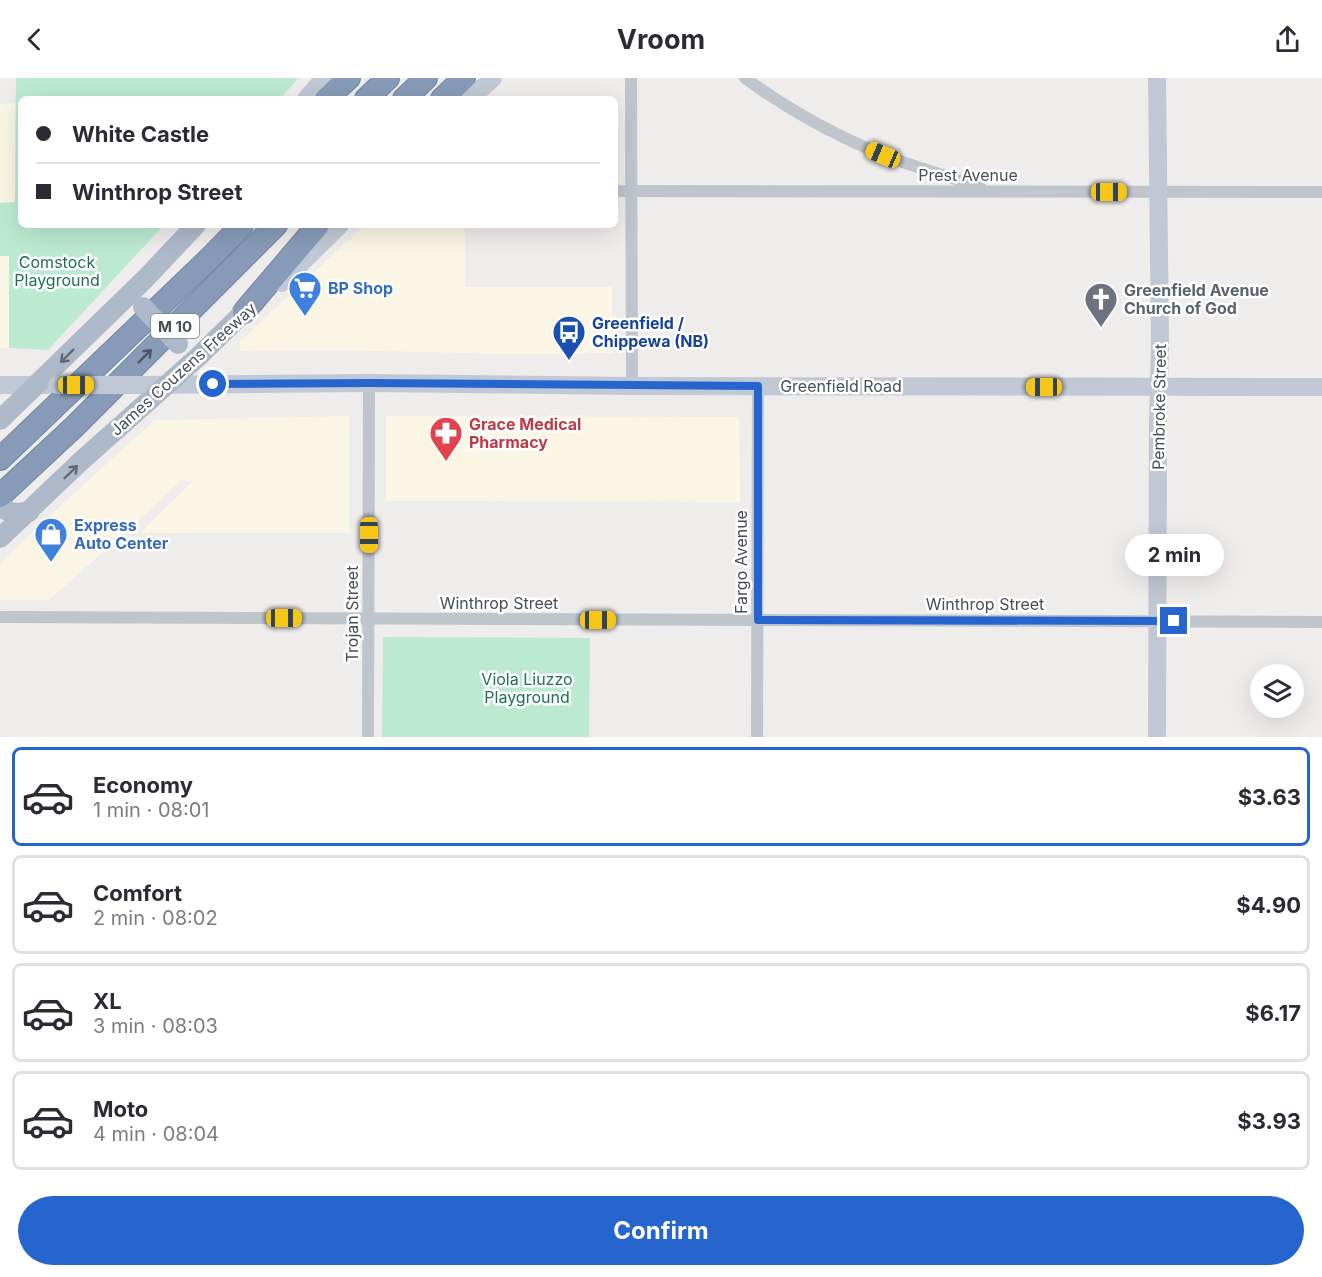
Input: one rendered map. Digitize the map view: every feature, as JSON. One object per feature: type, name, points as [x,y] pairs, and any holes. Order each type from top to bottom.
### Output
[{"type":"highway","points":[[329,96],[349,78]]},
{"type":"highway","points":[[369,96],[388,78]]},
{"type":"highway","points":[[407,96],[426,78]]},
{"type":"highway","points":[[445,96],[464,78]]},
{"type":"highway","name":"M 10","points":[[0,459],[239,228]]},
{"type":"highway","name":"M 10","points":[[1,504],[74,427],[273,228]]},
{"type":"highway","points":[[244,312],[315,228]]},
{"type":"main road","points":[[309,96],[324,78]]},
{"type":"main road","points":[[473,96],[493,78]]},
{"type":"main road","name":"Pembroke Street","points":[[1157,78],[1160,344],[1158,737]]},
{"type":"main road","points":[[0,420],[48,385],[193,228]]},
{"type":"main road","name":"James Couzens Freeway","points":[[0,538],[244,312],[274,290],[337,228]]},
{"type":"main road","points":[[146,278],[142,288],[143,307],[177,344],[188,347],[213,341]]},
{"type":"main road","name":"Greenfield Road","points":[[0,385],[369,383],[633,386],[1322,387]]},
{"type":"main road","points":[[1,504],[12,513],[28,512]]},
{"type":"street","points":[[630,78],[633,386]]},
{"type":"street","points":[[745,78],[798,114],[847,139],[883,155],[989,190]]},
{"type":"street","name":"Prest Avenue","points":[[618,191],[1322,192]]},
{"type":"street","name":"Trojan Street","points":[[368,737],[369,383]]},
{"type":"street","name":"Fargo Avenue","points":[[757,737],[758,386]]},
{"type":"street","name":"Winthrop Street","points":[[0,618],[1322,622]]},
{"type":"shaded area","points":[[15,103],[15,203],[0,203],[0,104]]},
{"type":"shaded area","points":[[362,228],[465,228],[465,287],[612,287],[613,353],[241,351],[239,342]]},
{"type":"shaded area","points":[[0,256],[10,256],[9,348],[0,348]]},
{"type":"shaded area","points":[[349,416],[349,533],[140,533],[193,481],[181,480],[49,600],[0,600],[0,564],[155,420]]},
{"type":"shaded area","points":[[386,416],[739,417],[740,502],[386,501]]},
{"type":"green space","name":"Comstock Playground","points":[[16,78],[298,78],[283,96],[18,96],[18,228],[161,228],[48,350],[9,348],[9,256],[0,256],[0,203],[15,202]]},
{"type":"green space","name":"Viola Liuzzo Playground","points":[[383,637],[590,638],[589,737],[382,737]]},
{"type":"place","name":"BP Shop","points":[[305,317]]},
{"type":"place","name":"Greenfield Avenue Church of God","points":[[1101,328]]},
{"type":"place","name":"Greenfield / Chippewa (NB)","points":[[569,361]]},
{"type":"place","name":"Grace Medical Pharmacy","points":[[446,462]]},
{"type":"place","name":"Express Auto Center","points":[[51,563]]},
{"type":"route","points":[[213,384],[758,386],[758,620],[1174,621]]}]
